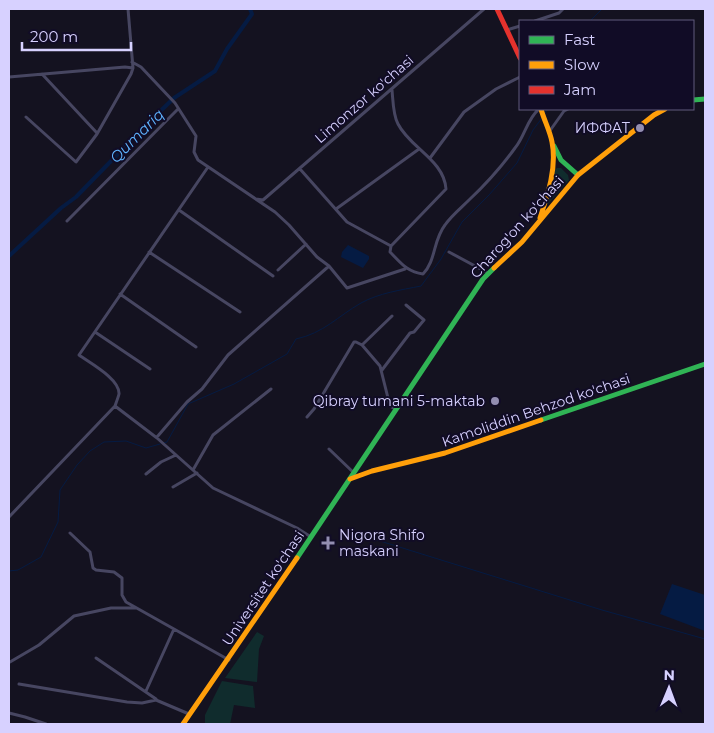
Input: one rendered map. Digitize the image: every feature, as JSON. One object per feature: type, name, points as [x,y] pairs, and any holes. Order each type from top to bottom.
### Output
[{"type":"main road","points":[[497,9],[519,56]]},
{"type":"main road","points":[[540,110],[552,143],[561,160],[578,175]]},
{"type":"main road","name":"Charog'on ko'chasi","points":[[360,463],[488,273],[522,242],[578,175],[662,110]]},
{"type":"main road","points":[[539,222],[551,171],[552,143]]},
{"type":"main road","name":"Kamoliddin Behzod ko'chasi","points":[[349,480],[372,471],[445,452],[705,364]]},
{"type":"main road","points":[[360,463],[372,471]]},
{"type":"main road","name":"Universitet ko'chasi","points":[[183,724],[360,463]]},
{"type":"street","points":[[26,117],[76,162],[97,134],[131,74],[133,68],[128,9]]},
{"type":"street","name":"Limonzor ko'chasi","points":[[256,199],[263,200],[300,170],[484,9]]},
{"type":"street","points":[[537,20],[559,13],[562,9]]},
{"type":"street","points":[[507,30],[519,26]]},
{"type":"street","points":[[132,62],[140,67],[175,103],[196,136],[195,157],[275,212],[317,257],[329,266],[347,288],[405,268]]},
{"type":"street","points":[[9,77],[41,73],[133,68]]},
{"type":"street","points":[[41,73],[97,134]]},
{"type":"street","points":[[430,158],[464,112],[496,89],[519,78]]},
{"type":"street","points":[[392,89],[396,122],[403,134],[430,158],[442,174],[446,189],[391,246],[390,252],[405,268],[415,273],[423,274],[430,267],[434,250],[444,226],[472,198],[514,150],[522,138],[529,121],[540,110]]},
{"type":"street","points":[[67,221],[178,109]]},
{"type":"street","points":[[549,132],[566,110]]},
{"type":"street","points":[[336,208],[419,149]]},
{"type":"street","points":[[9,517],[115,406],[119,394],[117,385],[112,378],[79,355],[208,167]]},
{"type":"street","points":[[300,170],[347,222],[391,246]]},
{"type":"street","points":[[179,210],[272,276]]},
{"type":"street","points":[[278,270],[306,244]]},
{"type":"street","points":[[149,252],[240,312]]},
{"type":"street","points":[[449,252],[488,273]]},
{"type":"street","points":[[157,438],[187,402],[202,389],[228,355],[329,266]]},
{"type":"street","points":[[120,294],[196,347]]},
{"type":"street","points":[[382,370],[410,333],[414,332],[424,320],[406,305]]},
{"type":"street","points":[[362,346],[392,316]]},
{"type":"street","points":[[95,332],[150,369]]},
{"type":"street","points":[[307,417],[314,409],[354,342],[358,342],[362,346],[382,370],[390,406],[395,409]]},
{"type":"street","points":[[173,487],[195,471],[213,435],[271,389]]},
{"type":"street","points":[[115,406],[157,438],[213,488],[297,528],[310,537]]},
{"type":"street","points":[[329,449],[354,472]]},
{"type":"street","points":[[146,474],[161,462],[176,454]]},
{"type":"street","points":[[70,533],[90,552],[93,568],[114,572],[122,578],[123,600],[228,660]]},
{"type":"street","points":[[10,662],[39,645],[74,616],[111,608],[137,608]]},
{"type":"street","points":[[146,691],[174,629]]},
{"type":"street","points":[[96,658],[146,691],[156,700],[189,714]]},
{"type":"street","points":[[19,684],[127,702],[142,703],[156,700]]},
{"type":"street","points":[[9,713],[25,716],[46,724]]},
{"type":"green space","points":[[561,168],[568,175],[569,180],[547,205],[555,170]]},
{"type":"green space","points":[[257,632],[264,636],[259,649],[257,682],[225,678]]},
{"type":"green space","points":[[222,681],[253,686],[255,708],[234,705],[230,724],[205,724],[205,715]]},
{"type":"water","points":[[348,245],[369,256],[363,268],[341,257],[342,252]]},
{"type":"water","points":[[672,584],[705,595],[705,631],[660,614]]},
{"type":"waterway","name":"Qumariq","points":[[9,256],[61,208],[76,197],[174,98],[215,71],[227,49],[252,14],[250,9]]},
{"type":"waterway","points":[[591,20],[602,9]]},
{"type":"waterway","points":[[544,114],[547,110]]},
{"type":"waterway","points":[[164,443],[167,442],[188,404],[234,384],[287,354],[296,339],[315,333],[361,303],[383,294],[421,286],[441,259],[462,222],[517,163],[533,130],[542,118]]},
{"type":"waterway","points":[[9,571],[18,570],[41,557],[58,522],[60,490],[77,465],[90,451],[104,442],[126,441],[146,448],[160,444]]},
{"type":"waterway","points":[[346,533],[364,536],[602,610],[705,639]]},
{"type":"traffic: fast","points":[[694,100],[705,99]]},
{"type":"traffic: fast","points":[[554,146],[561,160],[578,175]]},
{"type":"traffic: fast","points":[[297,558],[483,279],[494,268]]},
{"type":"traffic: fast","points":[[541,420],[705,364]]},
{"type":"traffic: slow","points":[[540,218],[553,171],[551,138],[541,110]]},
{"type":"traffic: slow","points":[[494,268],[522,242],[578,175],[654,115],[663,110]]},
{"type":"traffic: slow","points":[[350,479],[372,471],[445,453],[541,420]]},
{"type":"traffic: slow","points":[[183,724],[297,558]]},
{"type":"traffic: jam","points":[[497,9],[519,56]]},
{"type":"place","name":"ИФФАТ","points":[[640,128]]},
{"type":"place","name":"Qibray tumani 5-maktab","points":[[495,401]]},
{"type":"place","name":"Nigora Shifo maskani","points":[[328,543]]}]
